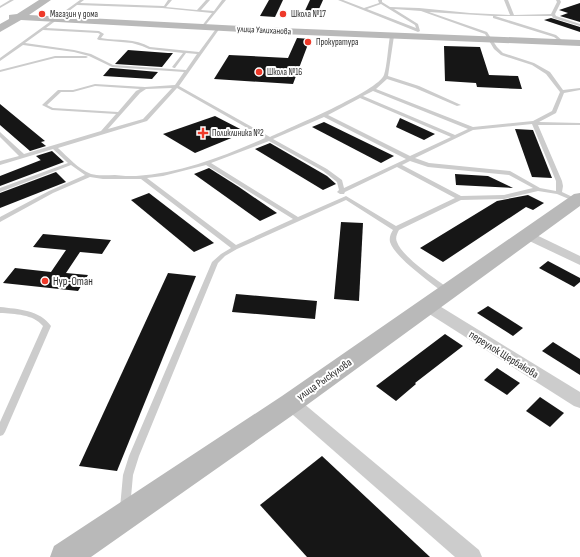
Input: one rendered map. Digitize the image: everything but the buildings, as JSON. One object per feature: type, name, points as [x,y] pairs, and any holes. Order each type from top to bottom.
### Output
[{"type":"street","points":[[0,24],[17,17],[37,0]]},
{"type":"street","points":[[0,29],[46,0]]},
{"type":"street","name":"улица Уалиханова","points":[[17,17],[392,36],[418,33],[491,40],[580,43]]},
{"type":"street","name":"улица Рыскулова","points":[[65,557],[291,403],[448,292],[528,235],[572,197]]},
{"type":"street","points":[[528,235],[580,261]]},
{"type":"street","name":"переулок Щербакова","points":[[428,306],[580,401]]},
{"type":"street","points":[[291,403],[471,557]]},
{"type":"lane","points":[[0,0],[12,0]]},
{"type":"lane","points":[[0,7],[12,0]]},
{"type":"lane","points":[[0,60],[82,0]]},
{"type":"lane","points":[[120,6],[126,0]]},
{"type":"lane","points":[[163,7],[170,0]]},
{"type":"lane","points":[[198,10],[208,0]]},
{"type":"lane","points":[[204,26],[224,0]]},
{"type":"lane","points":[[340,0],[418,33]]},
{"type":"lane","points":[[506,0],[512,15]]},
{"type":"lane","points":[[553,14],[559,2],[558,0]]},
{"type":"lane","points":[[364,9],[381,2],[388,8],[417,24],[418,33]]},
{"type":"lane","points":[[77,4],[163,7],[215,12]]},
{"type":"lane","points":[[388,8],[419,9],[472,15],[527,16],[553,14],[554,16],[580,25]]},
{"type":"lane","points":[[419,9],[486,34],[495,48],[502,54],[532,64],[548,73],[562,92]]},
{"type":"lane","points":[[488,15],[555,36],[562,42]]},
{"type":"lane","points":[[0,163],[145,120],[176,86],[219,27]]},
{"type":"lane","points":[[42,29],[99,32],[102,34],[99,40],[137,42],[144,44],[149,48],[199,53]]},
{"type":"lane","points":[[54,147],[80,170],[90,175],[122,179],[143,178],[179,171],[208,163],[324,115],[373,89],[386,77],[392,36]]},
{"type":"lane","points":[[21,44],[74,51],[94,57],[112,66],[186,71]]},
{"type":"lane","points":[[174,67],[185,52]]},
{"type":"lane","points":[[0,71],[55,57],[94,57]]},
{"type":"lane","points":[[386,77],[418,87],[459,105]]},
{"type":"lane","points":[[119,113],[52,109],[44,105],[60,91],[73,91],[94,85],[145,88],[176,86],[269,138],[340,181],[342,185],[340,192]]},
{"type":"lane","points":[[103,132],[138,92],[145,88]]},
{"type":"lane","points":[[373,89],[472,129]]},
{"type":"lane","points":[[562,92],[580,89]]},
{"type":"lane","points":[[535,122],[554,112],[562,92]]},
{"type":"lane","points":[[359,96],[456,138]]},
{"type":"lane","points":[[324,115],[411,159],[436,167],[510,173],[538,189],[572,197]]},
{"type":"lane","points":[[535,122],[560,186],[572,197]]},
{"type":"lane","points":[[340,192],[456,138],[472,129],[535,122],[580,124]]},
{"type":"lane","points":[[0,134],[23,156]]},
{"type":"lane","points":[[0,190],[73,163]]},
{"type":"lane","points":[[208,163],[297,219]]},
{"type":"lane","points":[[398,165],[460,198]]},
{"type":"lane","points":[[0,220],[51,192],[90,175]]},
{"type":"lane","points":[[143,178],[235,248]]},
{"type":"lane","points":[[448,292],[400,252],[393,242],[392,236],[396,229],[460,198],[504,197],[538,189]]},
{"type":"lane","points":[[340,192],[346,198],[396,229]]},
{"type":"lane","points":[[124,516],[128,475],[134,456],[216,262],[223,254],[235,248],[346,198]]},
{"type":"lane","points":[[0,310],[35,316],[44,320],[47,326],[0,432]]},
{"type":"place","name":"Магазин у дома","points":[[42,14]]},
{"type":"place","name":"Школа №17","points":[[283,14]]},
{"type":"place","name":"Прокуратура","points":[[308,42]]},
{"type":"place","name":"Школа №16","points":[[259,72]]},
{"type":"place","name":"Поликлиника №2","points":[[203,133]]},
{"type":"place","name":"Нур-Отан","points":[[45,281]]}]
